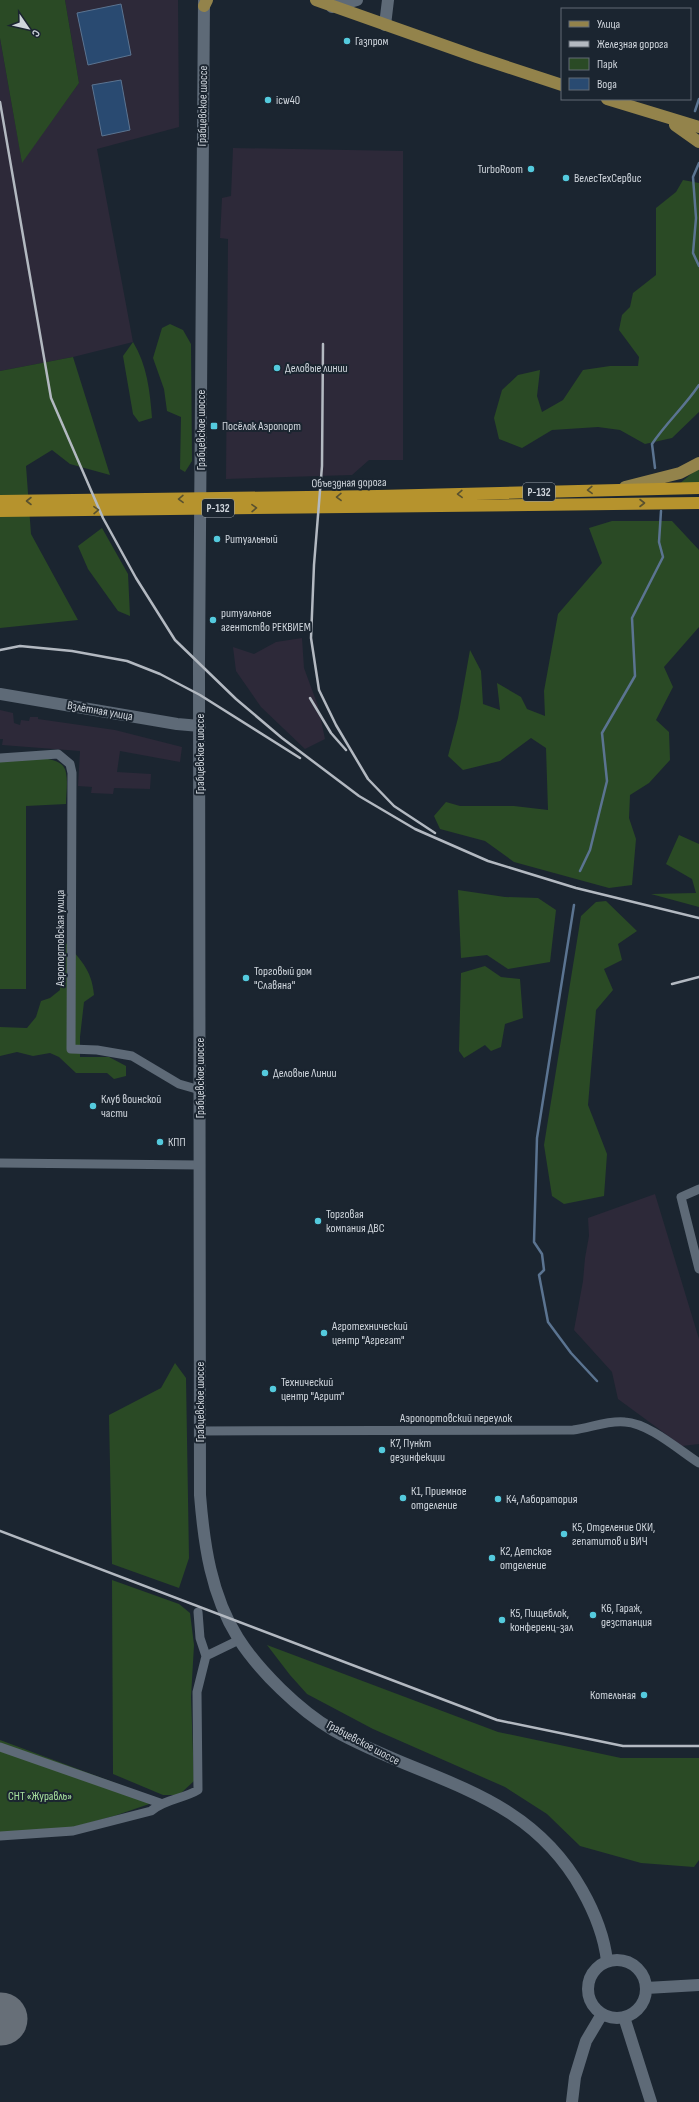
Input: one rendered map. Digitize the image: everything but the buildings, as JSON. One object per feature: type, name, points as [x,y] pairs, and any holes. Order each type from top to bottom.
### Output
[{"type":"highway","name":"Объездная дорога","points":[[379,501],[610,490],[699,488]]},
{"type":"highway","name":"Объездная дорога","points":[[0,501],[58,505],[379,501],[699,503]]},
{"type":"highway","name":"Объездная дорога","points":[[0,511],[58,505]]},
{"type":"main road","points":[[316,0],[384,25],[561,85]]},
{"type":"main road","points":[[332,7],[357,0]]},
{"type":"main road","points":[[384,25],[388,0]]},
{"type":"main road","name":"Грабцевское шоссе","points":[[205,2],[200,726],[200,1495],[204,1543],[213,1581],[232,1627],[239,1640],[280,1688],[332,1729],[395,1761],[474,1792],[502,1807],[528,1824],[555,1850],[575,1877],[595,1914],[605,1944],[607,1961]]},
{"type":"main road","points":[[610,100],[699,127]]},
{"type":"main road","points":[[660,116],[686,131],[699,142]]},
{"type":"main road","points":[[610,490],[664,479],[699,463]]},
{"type":"main road","name":"Взлётная улица","points":[[0,694],[177,724],[200,726]]},
{"type":"main road","points":[[623,1960],[636,1967],[642,1974],[646,1988],[642,2002],[637,2009],[624,2017],[613,2018],[602,2014],[596,2009],[590,2000],[588,1984],[592,1974],[599,1966],[607,1961],[623,1960]]},
{"type":"main road","points":[[646,1988],[699,1985]]},
{"type":"main road","points":[[572,2102],[575,2077],[586,2041],[602,2014]]},
{"type":"main road","points":[[624,2017],[651,2102]]},
{"type":"street","name":"Аэропортовская улица","points":[[0,758],[58,754],[70,764],[72,773],[71,1049],[97,1050],[132,1056],[179,1084],[200,1090]]},
{"type":"street","points":[[0,1163],[200,1165]]},
{"type":"street","points":[[699,1189],[681,1197],[699,1269]]},
{"type":"street","name":"Аэропортовский переулок","points":[[200,1431],[573,1430],[611,1422],[625,1422],[641,1425],[699,1463]]},
{"type":"street","points":[[0,1836],[73,1831],[151,1811],[160,1803],[191,1794],[198,1790],[197,1692],[206,1656],[200,1638],[198,1612]]},
{"type":"street","points":[[206,1656],[239,1640]]},
{"type":"street","points":[[0,1747],[160,1803]]},
{"type":"shaded area","points":[[65,0],[178,0],[179,127],[97,149],[133,342],[73,357],[0,371],[0,38],[22,162],[79,83]]},
{"type":"shaded area","points":[[233,148],[403,151],[403,460],[369,460],[352,475],[226,479],[228,239],[220,238],[222,198],[231,196]]},
{"type":"shaded area","points":[[302,638],[304,668],[318,706],[325,739],[305,749],[261,707],[236,671],[233,647],[254,654],[276,642]]},
{"type":"shaded area","points":[[0,710],[13,713],[14,723],[20,725],[21,720],[29,721],[30,717],[38,717],[38,719],[115,730],[182,747],[180,762],[120,751],[117,772],[151,774],[150,789],[114,788],[113,794],[91,793],[92,787],[78,786],[80,751],[2,745],[3,739],[0,739]]},
{"type":"shaded area","points":[[655,1194],[699,1339],[699,1444],[682,1446],[618,1399],[612,1372],[574,1330],[589,1236],[588,1218]]},
{"type":"green space","points":[[0,0],[65,0],[79,83],[22,163],[0,38]]},
{"type":"green space","points":[[683,180],[699,183],[699,412],[672,438],[645,444],[620,430],[598,427],[552,430],[522,448],[499,439],[494,418],[502,390],[518,375],[540,370],[537,396],[542,412],[563,400],[583,370],[610,366],[638,366],[639,357],[619,330],[622,315],[630,307],[633,293],[656,275],[656,208],[676,192]]},
{"type":"green space","points":[[170,324],[183,330],[191,344],[192,461],[185,472],[180,469],[181,417],[167,411],[164,389],[153,358],[162,328]]},
{"type":"green space","points":[[133,342],[145,369],[149,388],[152,418],[139,422],[133,414],[123,356]]},
{"type":"green space","points":[[73,357],[110,475],[70,464],[52,450],[26,466],[31,534],[78,620],[0,628],[0,371]]},
{"type":"green space","points":[[699,467],[699,484],[678,485],[697,469]]},
{"type":"green space","points":[[612,521],[672,521],[699,550],[699,627],[664,667],[673,687],[656,720],[669,732],[670,760],[649,783],[630,795],[629,818],[636,839],[632,885],[609,888],[514,862],[485,841],[440,829],[434,816],[446,802],[460,806],[514,806],[548,810],[546,748],[531,738],[500,761],[463,770],[448,756],[458,718],[470,650],[481,671],[483,704],[500,710],[497,683],[521,697],[527,709],[545,716],[544,691],[558,614],[602,563],[589,528]]},
{"type":"green space","points":[[102,528],[128,574],[130,616],[118,611],[88,569],[78,546]]},
{"type":"green space","points":[[44,758],[59,762],[64,767],[66,773],[66,804],[26,806],[26,989],[0,989],[0,761]]},
{"type":"green space","points":[[679,835],[699,844],[699,907],[651,894],[696,893],[692,879],[666,864]]},
{"type":"green space","points":[[458,890],[505,897],[538,898],[556,910],[550,962],[508,969],[487,955],[461,958]]},
{"type":"green space","points":[[606,901],[637,931],[618,944],[622,960],[604,969],[613,990],[596,1010],[588,1105],[607,1154],[604,1196],[564,1204],[552,1196],[544,1145],[581,916],[596,902]]},
{"type":"green space","points":[[63,940],[84,964],[93,986],[94,995],[84,1002],[80,1037],[80,1057],[109,1057],[126,1066],[126,1076],[114,1079],[107,1073],[76,1073],[59,1057],[50,1053],[33,1056],[17,1052],[0,1056],[0,1027],[27,1028],[36,1017],[41,1001],[50,998],[60,990],[58,945]]},
{"type":"green space","points":[[485,966],[501,977],[520,979],[523,1018],[505,1024],[501,1047],[491,1051],[485,1045],[464,1058],[459,1051],[461,973]]},
{"type":"green space","points":[[175,1363],[186,1378],[189,1558],[179,1588],[112,1564],[109,1415],[161,1388]]},
{"type":"green space","points":[[112,1580],[179,1604],[190,1613],[194,1645],[191,1697],[194,1781],[179,1795],[163,1795],[113,1774]]},
{"type":"green space","points":[[267,1645],[498,1732],[621,1758],[699,1758],[699,1860],[694,1867],[641,1863],[580,1846],[547,1814],[505,1787],[373,1729],[307,1694]]},
{"type":"green space","name":"СНТ «Журавль»","points":[[0,1740],[161,1800],[114,1816],[33,1838],[0,1837]]},
{"type":"water","points":[[121,4],[131,55],[88,65],[77,13]]},
{"type":"water","points":[[121,80],[130,130],[102,136],[92,85]]},
{"type":"waterway","points":[[695,111],[699,99]]},
{"type":"waterway","points":[[699,163],[693,177],[696,218],[693,253],[699,266]]},
{"type":"waterway","points":[[655,468],[652,444],[699,385]]},
{"type":"waterway","points":[[580,871],[590,850],[607,781],[602,733],[635,676],[632,618],[663,557],[659,542],[661,511]]},
{"type":"waterway","points":[[574,905],[537,1138],[534,1242],[542,1254],[544,1270],[539,1275],[548,1322],[571,1353],[597,1381]]},
{"type":"railway","points":[[0,102],[51,398],[103,518],[136,578],[175,640],[236,699],[282,738],[359,796],[415,829],[488,861],[576,888],[699,918]]},
{"type":"railway","points":[[323,344],[322,466],[314,565],[311,638],[319,690],[336,725],[368,779],[394,806],[435,833]]},
{"type":"railway","points":[[0,650],[20,646],[72,651],[127,661],[160,674],[200,695],[300,758]]},
{"type":"railway","points":[[310,698],[331,733],[346,750]]},
{"type":"railway","points":[[672,984],[699,977]]},
{"type":"railway","points":[[0,1531],[497,1720],[623,1746],[699,1746]]},
{"type":"place","name":"Газпром","points":[[347,41]]},
{"type":"place","name":"icw40","points":[[268,100]]},
{"type":"place","name":"TurboRoom","points":[[531,169]]},
{"type":"place","name":"ВелесТехСервис","points":[[566,178]]},
{"type":"place","name":"Деловые линии","points":[[277,368]]},
{"type":"place","name":"Посёлок Аэропорт","points":[[214,426]]},
{"type":"place","name":"Ритуальный","points":[[217,539]]},
{"type":"place","name":"ритуальное агентство РЕКВИЕМ","points":[[213,620]]},
{"type":"place","name":"Торговый дом \"Славяна\"","points":[[246,978]]},
{"type":"place","name":"Деловые Линии","points":[[265,1073]]},
{"type":"place","name":"Клуб воинской части","points":[[93,1106]]},
{"type":"place","name":"КПП","points":[[160,1142]]},
{"type":"place","name":"Торговая компания ДВС","points":[[318,1221]]},
{"type":"place","name":"Агротехнический центр \"Агрегат\"","points":[[324,1333]]},
{"type":"place","name":"Технический центр \"Агрит\"","points":[[273,1389]]},
{"type":"place","name":"К7, Пункт дезинфекции","points":[[382,1450]]},
{"type":"place","name":"К1, Приемное отделение","points":[[403,1498]]},
{"type":"place","name":"К4, Лаборатория","points":[[498,1499]]},
{"type":"place","name":"К5, Отделение ОКИ, гепатитов и ВИЧ","points":[[564,1534]]},
{"type":"place","name":"К2, Детское отделение","points":[[492,1558]]},
{"type":"place","name":"К6, Гараж, дезстанция","points":[[593,1615]]},
{"type":"place","name":"К5, Пищеблок, конференц-зал","points":[[502,1620]]},
{"type":"place","name":"Котельная","points":[[644,1695]]}]
